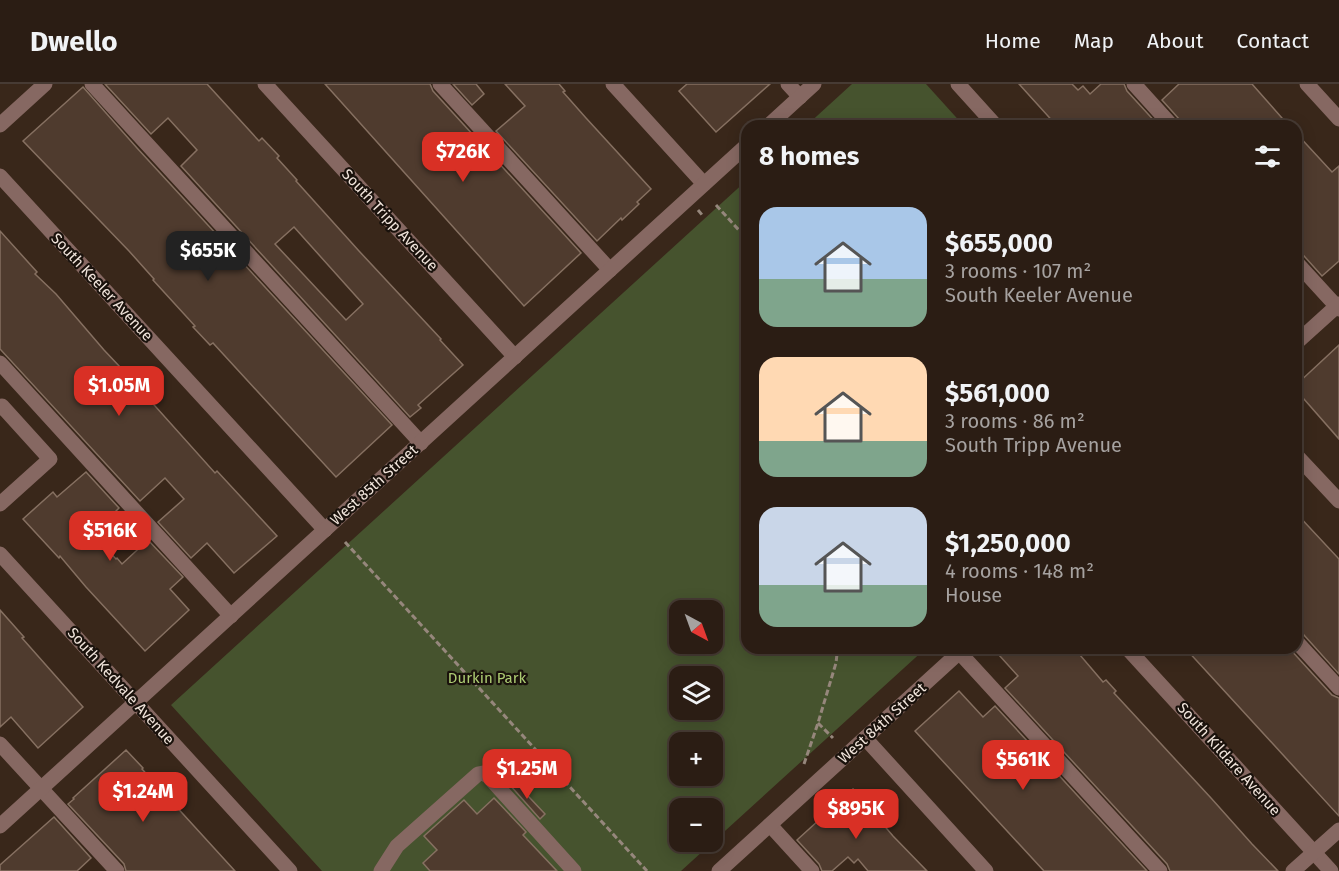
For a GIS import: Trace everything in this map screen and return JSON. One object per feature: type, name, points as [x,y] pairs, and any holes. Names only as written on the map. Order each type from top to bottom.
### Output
[{"type":"street","points":[[0,125],[45,84]]},
{"type":"street","points":[[92,84],[421,443]]},
{"type":"street","name":"South Tripp Avenue","points":[[265,84],[515,357]]},
{"type":"street","points":[[440,84],[610,270]]},
{"type":"street","points":[[613,84],[705,184]]},
{"type":"street","points":[[788,84],[800,97]]},
{"type":"street","points":[[775,120],[814,84]]},
{"type":"street","points":[[958,84],[991,120]]},
{"type":"street","points":[[1134,84],[1167,120]]},
{"type":"street","points":[[1307,84],[1339,119]]},
{"type":"street","name":"West 85th Street","points":[[0,826],[741,151]]},
{"type":"street","name":"South Keeler Avenue","points":[[0,176],[325,530]]},
{"type":"street","points":[[1302,268],[1338,306],[1302,338]]},
{"type":"street","points":[[0,363],[231,616]]},
{"type":"street","points":[[0,408],[2,406],[50,459],[0,504]]},
{"type":"street","points":[[1302,461],[1339,501]]},
{"type":"street","name":"South Kedvale Avenue","points":[[0,554],[290,871]]},
{"type":"street","points":[[1302,648],[1339,688]]},
{"type":"street","name":"West 84th Street","points":[[719,871],[958,654]]},
{"type":"street","points":[[966,654],[1160,871]]},
{"type":"street","name":"South Kildare Avenue","points":[[1132,654],[1331,871]]},
{"type":"street","points":[[865,738],[986,871]]},
{"type":"street","points":[[0,744],[117,871]]},
{"type":"street","points":[[381,871],[397,846],[478,774],[483,773],[574,871]]},
{"type":"street","points":[[770,825],[812,871]]},
{"type":"street","points":[[1293,871],[1339,830]]},
{"type":"path","points":[[716,205],[741,232]]},
{"type":"path","points":[[696,209],[704,216]]},
{"type":"path","points":[[345,542],[647,871]]},
{"type":"path","points":[[804,764],[837,654]]},
{"type":"path","points":[[818,723],[833,738]]},
{"type":"green space","points":[[852,84],[926,84],[959,120],[813,120]]},
{"type":"green space","name":"Durkin Park","points":[[741,185],[741,654],[919,654],[723,833],[723,798],[669,798],[669,852],[702,852],[681,871],[322,871],[171,705]]},
{"type":"building","points":[[105,84],[207,84],[259,141],[262,138],[279,156],[277,158],[296,181],[463,365],[418,405],[421,408],[410,417],[181,166],[197,150],[168,118],[151,134]],"holes":[[[294,227],[363,304],[346,320],[275,244]]]},
{"type":"building","points":[[325,84],[430,84],[433,91],[581,253],[524,306]]},
{"type":"building","points":[[453,84],[476,84],[484,94],[472,105]]},
{"type":"building","points":[[505,84],[559,84],[565,91],[563,92],[651,189],[637,202],[639,204],[597,241],[496,131],[525,106]]},
{"type":"building","points":[[687,84],[770,84],[716,132],[679,91]]},
{"type":"building","points":[[1019,84],[1072,84],[1078,90],[1083,86],[1090,94],[1101,84],[1124,84],[1127,91],[1154,120],[1052,120]]},
{"type":"building","points":[[1179,84],[1252,84],[1284,120],[1179,120],[1162,100]]},
{"type":"building","points":[[83,87],[392,425],[336,477],[213,343],[210,345],[193,327],[195,326],[129,251],[23,141]]},
{"type":"building","points":[[1302,140],[1332,172],[1339,166],[1339,261],[1322,276],[1302,254]]},
{"type":"building","points":[[0,231],[37,272],[35,274],[56,294],[215,473],[217,471],[277,536],[234,573],[207,543],[191,558],[158,522],[184,499],[165,478],[140,501],[0,349]]},
{"type":"building","points":[[1339,345],[1339,439],[1302,397],[1302,379]]},
{"type":"building","points":[[86,472],[119,508],[93,534],[116,559],[122,564],[148,540],[183,577],[170,589],[189,610],[145,651],[60,556],[59,558],[23,519],[53,492],[57,497]]},
{"type":"building","points":[[1302,519],[1339,559],[1339,674],[1303,634]]},
{"type":"building","points":[[0,610],[83,707],[38,748],[11,717],[0,727]]},
{"type":"building","points":[[1079,654],[1103,682],[1106,680],[1116,691],[1114,693],[1278,871],[1170,871],[1167,864],[1005,688],[1018,676],[999,655]]},
{"type":"building","points":[[1190,654],[1294,654],[1332,695],[1339,698],[1339,816]]},
{"type":"building","points":[[959,691],[983,717],[995,706],[1147,871],[1044,871],[915,731]]},
{"type":"building","points":[[126,750],[235,871],[126,871],[124,864],[68,804]]},
{"type":"building","points":[[513,780],[545,814],[540,819],[509,784]]},
{"type":"building","points":[[853,789],[927,871],[868,871],[858,859],[854,863],[848,857],[832,871],[822,871],[819,864],[797,840]]},
{"type":"building","points":[[494,798],[526,832],[523,835],[557,871],[430,871],[423,863],[437,850],[424,836],[464,800],[477,814]]},
{"type":"building","points":[[54,817],[91,858],[77,871],[0,871],[0,865]]}]
